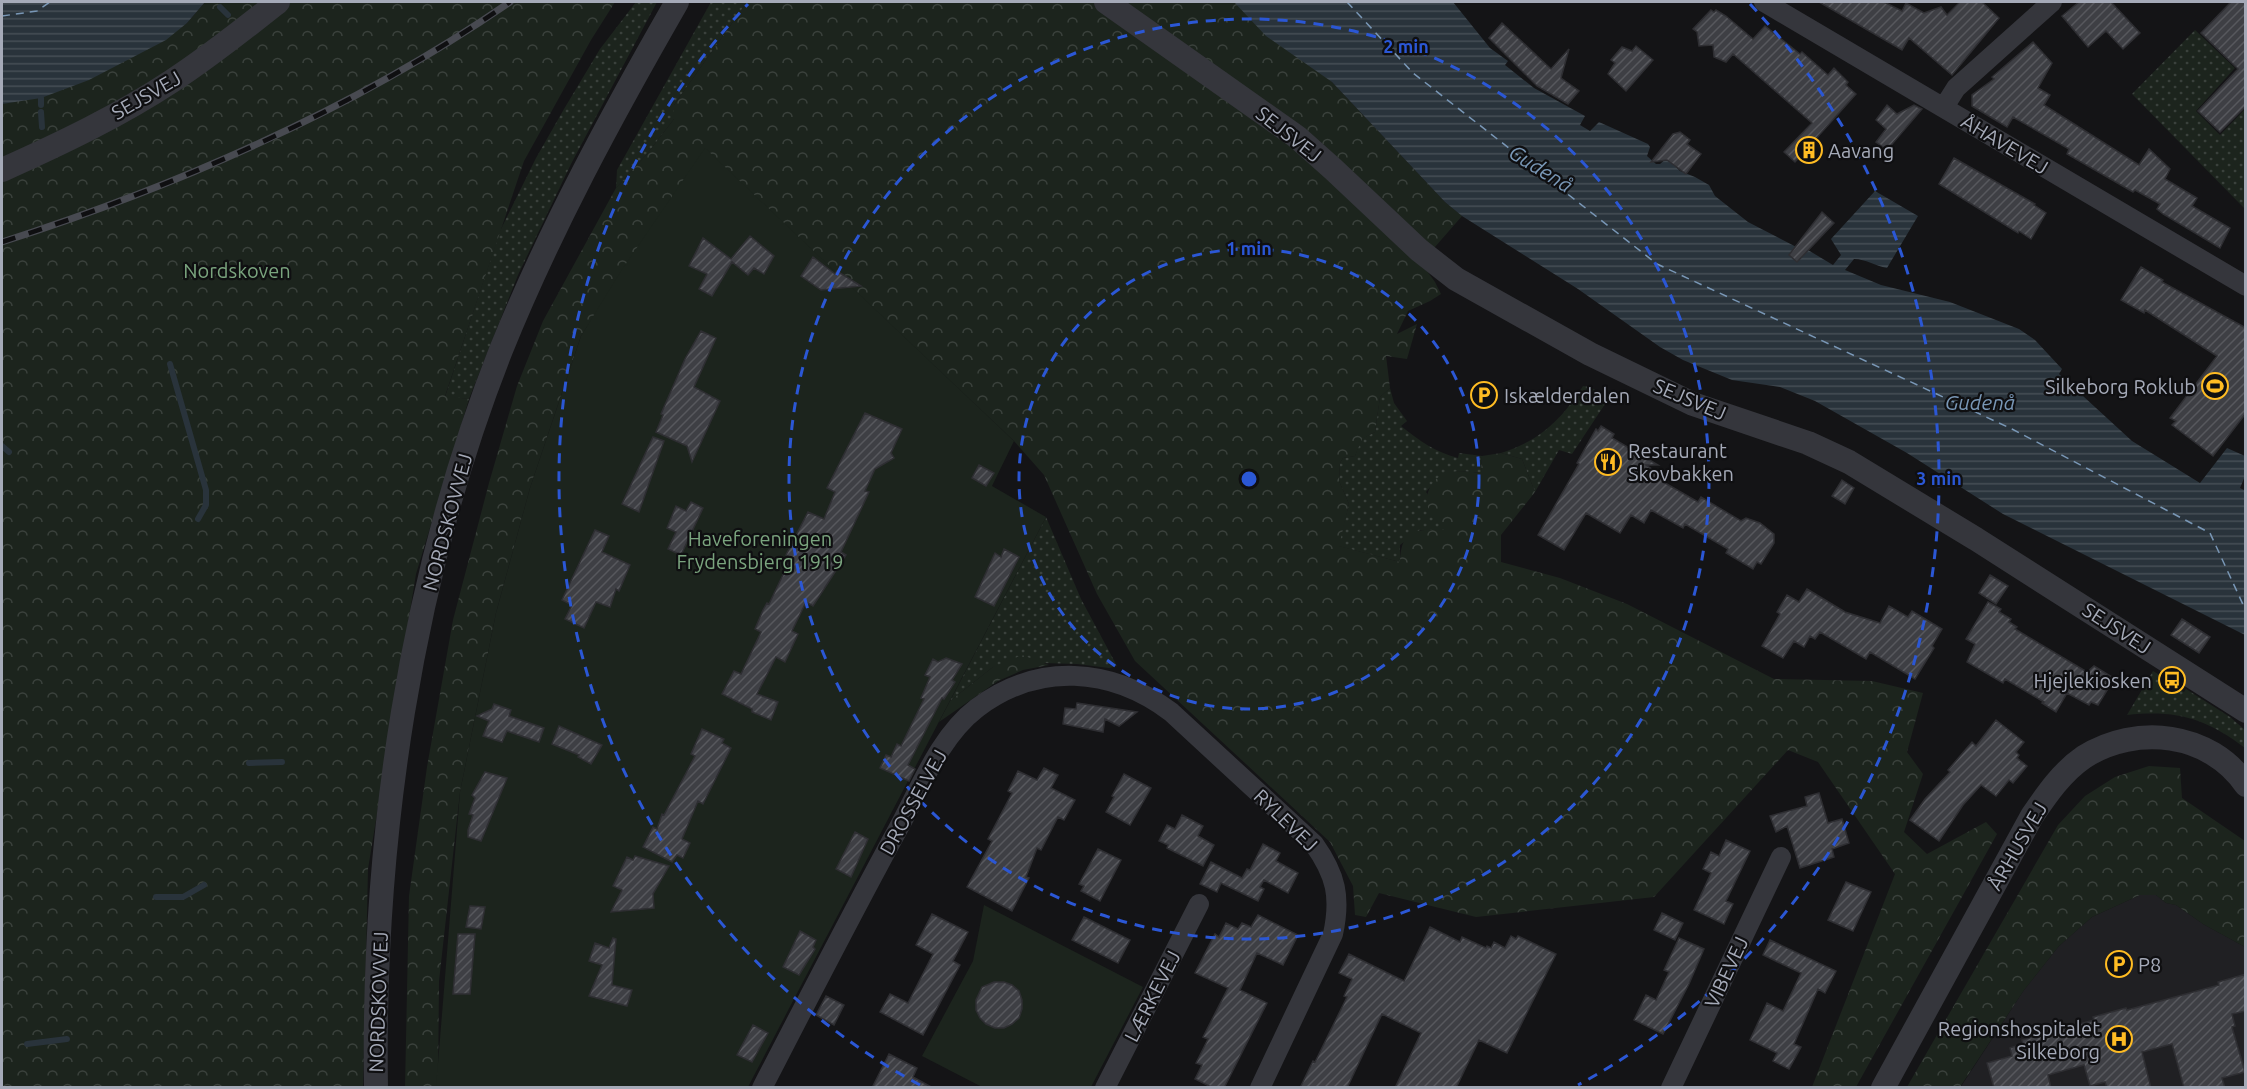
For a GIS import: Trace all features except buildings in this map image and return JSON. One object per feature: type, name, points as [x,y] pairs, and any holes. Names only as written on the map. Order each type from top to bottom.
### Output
[{"type":"street","name":"SEJSVEJ","points":[[2,170],[87,129],[172,81],[278,2]]},
{"type":"street","name":"NORDSKOVVEJ","points":[[376,1088],[376,1010],[387,828],[411,671],[464,455],[501,351],[544,250],[602,135],[677,2]]},
{"type":"street","name":"SEJSVEJ","points":[[1107,2],[1296,137],[1419,250],[1456,279],[1590,354],[1693,404],[1808,443],[1849,462],[1976,539],[2246,711]]},
{"type":"street","name":"ÅHAVEVEJ","points":[[1764,2],[2246,286]]},
{"type":"street","points":[[1944,107],[1956,88],[2052,2]]},
{"type":"street","name":"DROSSELVEJ","points":[[762,1088],[934,762],[952,733],[976,709],[1005,691],[1037,679],[1071,675],[1105,679],[1137,690],[1171,712]]},
{"type":"street","name":"RYLEVEJ","points":[[1171,712],[1314,844],[1328,863],[1332,874],[1337,910],[1333,934],[1260,1088]]},
{"type":"street","name":"ÅRHUSVEJ","points":[[1882,1088],[2028,824],[2052,788],[2072,767],[2083,758],[2109,745],[2153,737],[2183,741],[2198,746],[2211,752],[2242,776]]},
{"type":"street","name":"VIBEVEJ","points":[[1671,1088],[1781,857]]},
{"type":"street","name":"LÆRKEVEJ","points":[[1105,1088],[1199,904]]},
{"type":"shaded area","name":"Regionshospitalet Silkeborg","points":[[2140,895],[2156,895],[2166,903],[2176,905],[2203,924],[2245,947],[2245,1087],[1960,1088],[2024,990],[2059,946],[2092,917]]},
{"type":"green space","name":"Nordskoven","points":[[205,2],[615,2],[591,40],[524,161],[445,396],[469,399],[416,574],[368,869],[363,1087],[2,1088],[2,104],[187,23]]},
{"type":"green space","points":[[636,2],[657,2],[571,164],[518,275],[469,399],[445,397],[500,231],[536,158],[564,109],[600,49]]},
{"type":"green space","points":[[711,2],[747,2],[674,105],[674,119],[647,154],[616,188],[617,170]]},
{"type":"green space","points":[[747,2],[1234,2],[1332,82],[1445,202],[1462,216],[1421,263],[1441,294],[1408,311],[1397,334],[1417,324],[1407,359],[1386,356],[1390,388],[1380,397],[1375,432],[1362,439],[1355,456],[1343,458],[1340,463],[1339,481],[1349,504],[1339,546],[1400,562],[1404,541],[1409,535],[1422,530],[1452,530],[1434,516],[1428,506],[1428,491],[1434,481],[1446,473],[1456,471],[1481,473],[1482,456],[1501,453],[1522,459],[1535,492],[1501,535],[1501,562],[1560,578],[1627,604],[1774,679],[1872,681],[1923,693],[1907,752],[1923,774],[1904,832],[1927,854],[1986,822],[1997,834],[1856,1087],[1812,1087],[1895,874],[1818,762],[1788,750],[1654,897],[1476,917],[1379,893],[1366,917],[1355,915],[1353,886],[1330,842],[1135,661],[1097,594],[1044,475],[1014,441],[705,149],[581,336],[530,488],[496,613],[460,792],[439,981],[438,1087],[405,1088],[409,896],[427,767],[453,620],[517,386],[543,321],[616,188],[647,154],[674,119],[674,105]]},
{"type":"green space","points":[[2195,30],[2235,68],[2196,111],[2220,135],[2245,109],[2245,209],[2132,94]]},
{"type":"green space","name":"Haveforeningen Frydensbjerg 1919","points":[[705,148],[1014,441],[992,486],[1046,517],[748,1087],[436,1088],[460,792],[496,613],[530,488],[581,336],[621,271]]},
{"type":"green space","points":[[1583,386],[1590,387],[1609,398],[1572,454],[1559,450],[1535,492],[1522,459],[1501,453],[1528,442],[1549,427],[1567,409]]},
{"type":"green space","points":[[1390,388],[1394,403],[1407,421],[1401,426],[1435,449],[1450,456],[1458,458],[1459,453],[1482,456],[1481,473],[1450,473],[1439,479],[1426,492],[1453,530],[1420,530],[1400,545],[1400,562],[1338,546],[1349,504],[1339,481],[1340,463],[1343,458],[1355,456],[1361,439],[1375,432],[1380,397]]},
{"type":"green space","points":[[1046,517],[1081,599],[1117,666],[1109,668],[1042,663],[993,667],[950,701]]},
{"type":"green space","points":[[1022,655],[1049,665],[1023,670],[998,681],[939,722],[950,701],[993,667]]},
{"type":"green space","points":[[2153,671],[2178,686],[2177,688],[2184,692],[2186,689],[2230,717],[2245,730],[2245,748],[2217,729],[2190,718],[2161,714],[2127,715]]},
{"type":"green space","points":[[2149,766],[2180,768],[2182,798],[2245,841],[2245,947],[2203,924],[2176,905],[2166,903],[2156,895],[2140,895],[2092,917],[2059,946],[2024,990],[1960,1087],[1907,1087],[2058,825],[2085,796],[2115,777]]},
{"type":"green space","points":[[984,905],[1143,987],[1091,1087],[982,1087],[922,1056],[973,961]]},
{"type":"water","points":[[2,2],[205,2],[187,23],[166,40],[89,80],[41,98],[2,104]]},
{"type":"water","name":"Gudenå","points":[[1234,2],[1453,2],[1490,48],[1508,61],[1505,65],[1534,88],[1585,116],[1580,125],[1590,131],[1599,122],[1648,144],[1650,147],[1647,156],[1656,164],[1660,164],[1667,158],[1680,171],[1709,185],[1715,196],[1748,222],[1806,252],[1808,250],[1833,265],[1841,255],[1831,239],[1875,191],[1918,216],[1887,268],[1854,259],[1845,270],[1881,285],[1950,302],[2019,329],[2035,340],[2062,369],[2059,374],[2132,441],[2200,483],[2227,448],[2245,456],[2245,476],[2240,488],[2246,491],[2245,635],[2003,514],[1907,453],[1815,401],[1780,387],[1732,380],[1683,360],[1660,347],[1578,289],[1462,216],[1445,202],[1332,82],[1266,36]]},
{"type":"waterway","points":[[220,7],[228,15]]},
{"type":"waterway","points":[[41,98],[41,105]]},
{"type":"waterway","points":[[41,112],[42,127]]},
{"type":"waterway","points":[[170,364],[206,490],[206,505],[198,519]]},
{"type":"waterway","points":[[2,446],[9,452]]},
{"type":"waterway","points":[[249,763],[282,762]]},
{"type":"waterway","points":[[156,897],[183,897],[204,885]]},
{"type":"waterway","points":[[27,1044],[67,1039]]},
{"type":"ferry route","points":[[2,16],[37,11],[50,2]]},
{"type":"ferry route","points":[[1347,2],[1413,73],[1657,264],[2012,429],[2210,533],[2246,611]]},
{"type":"railway","points":[[2,242],[135,196],[265,141],[390,77],[451,41],[510,2]]},
{"type":"place","name":"Aavang","points":[[1809,150]]},
{"type":"place","name":"Silkeborg Roklub","points":[[2215,386]]},
{"type":"place","name":"Iskælderdalen","points":[[1484,395]]},
{"type":"place","name":"Restaurant Skovbakken","points":[[1608,462]]},
{"type":"place","name":"Hjejlekiosken","points":[[2172,680]]},
{"type":"place","name":"P8","points":[[2119,964]]},
{"type":"place","name":"Regionshospitalet Silkeborg","points":[[2119,1039]]}]
